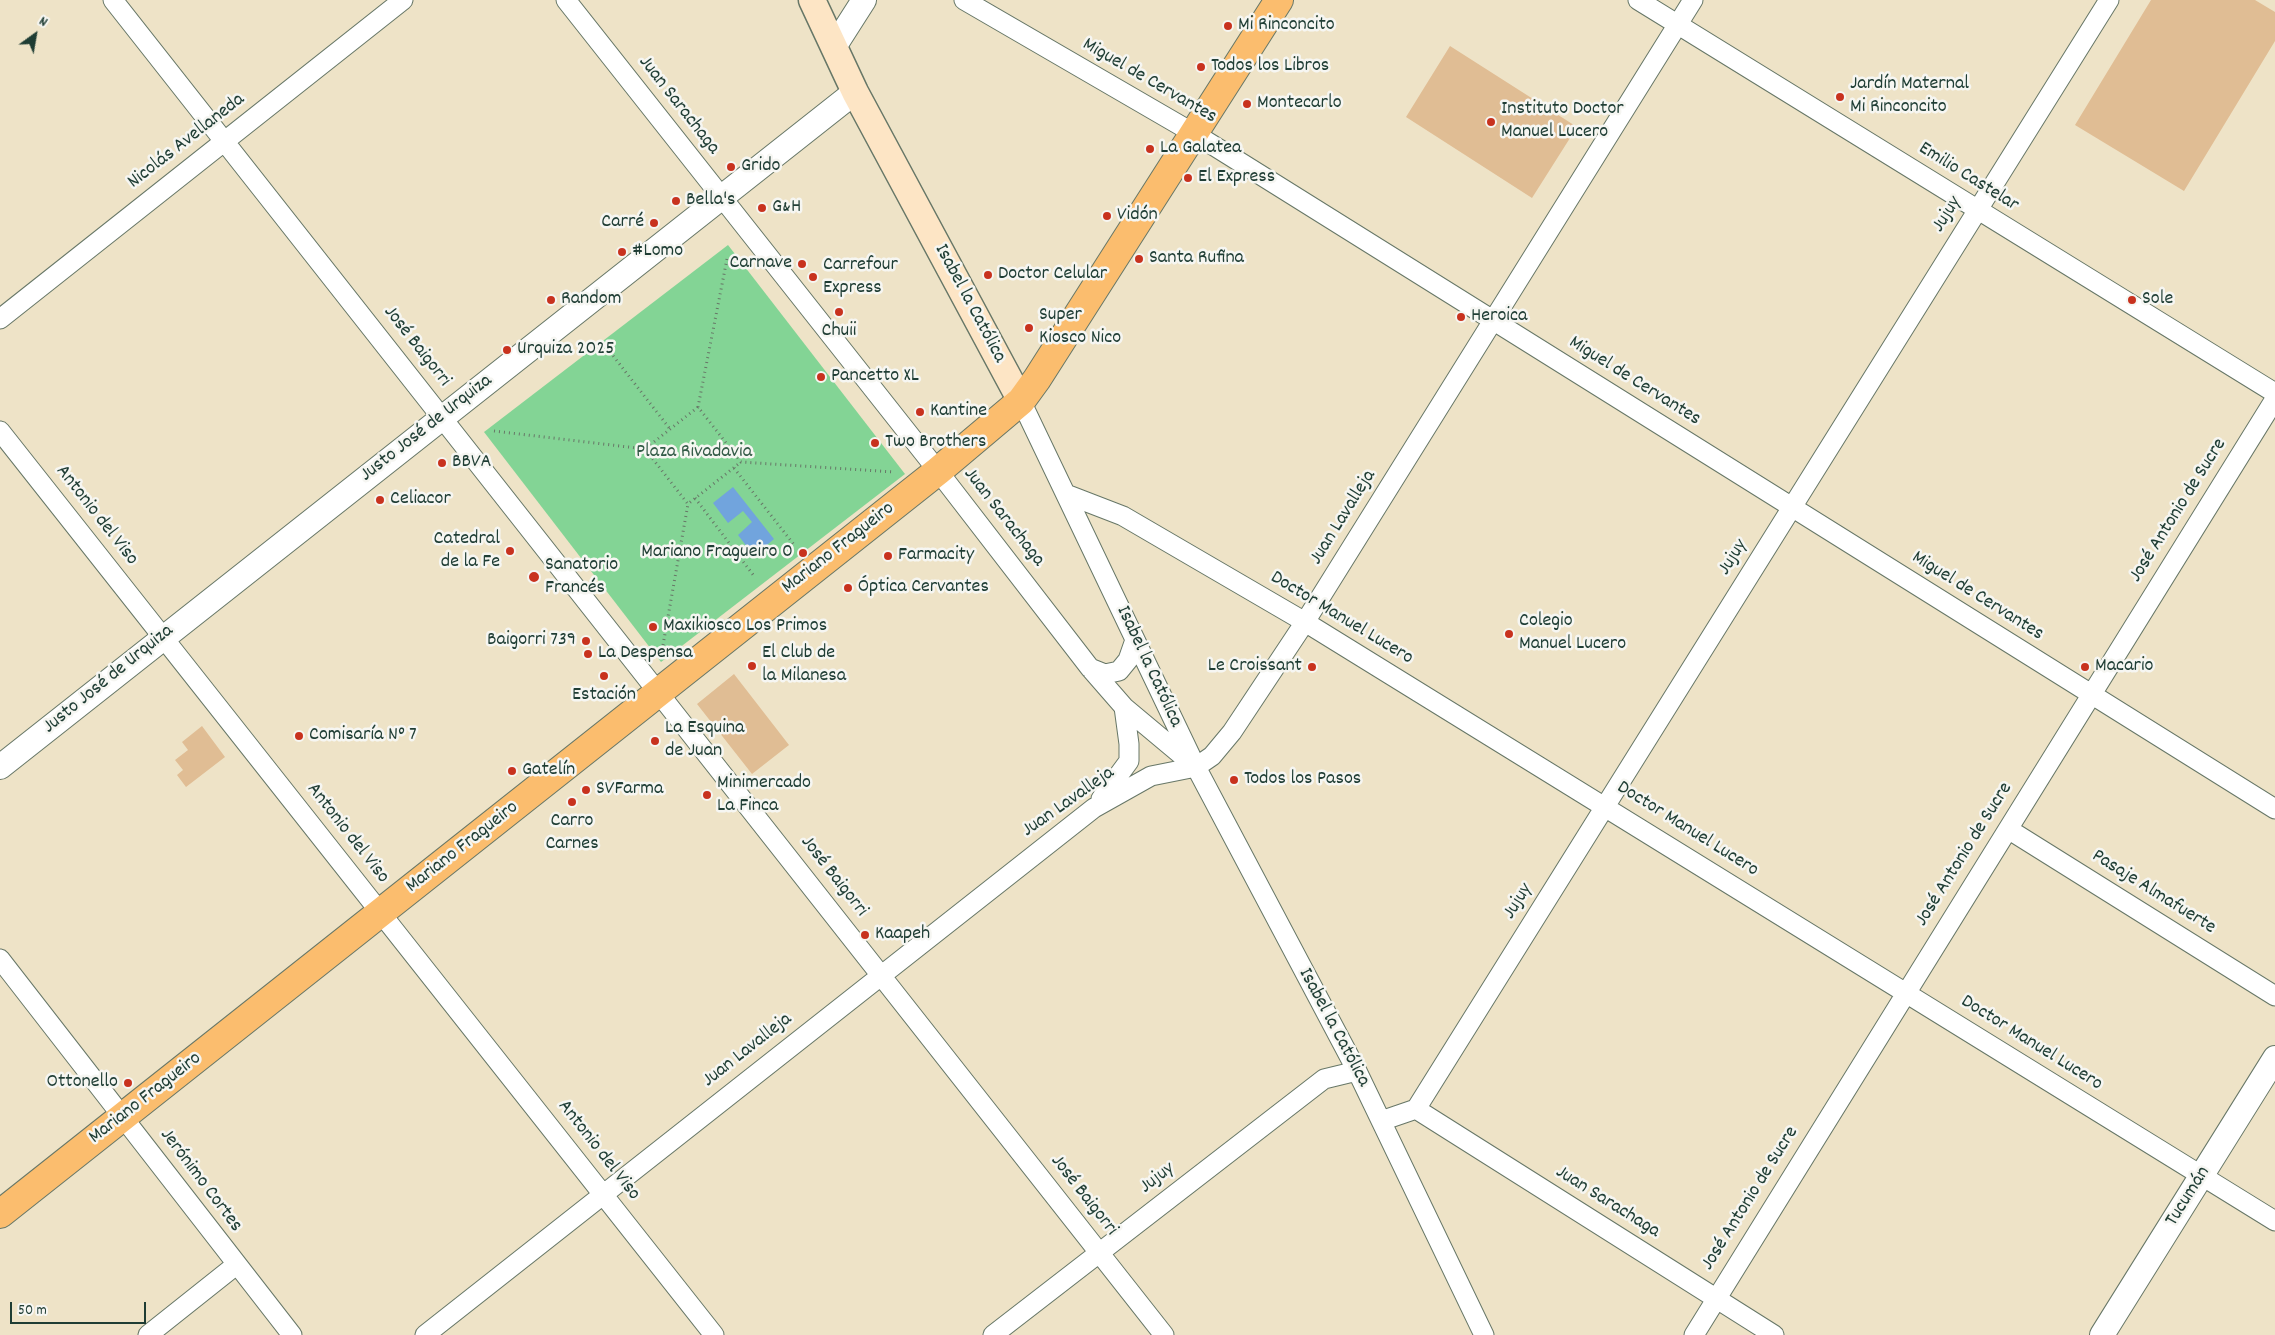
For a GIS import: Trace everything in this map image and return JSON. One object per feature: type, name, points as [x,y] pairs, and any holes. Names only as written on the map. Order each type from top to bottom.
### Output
[{"type":"main road","name":"Isabel la Católica","points":[[812,0],[855,92],[1021,401]]},
{"type":"main road","name":"Mariano Fragueiro","points":[[0,1214],[938,470],[1021,401],[1037,380],[1279,0]]},
{"type":"street","name":"José Baigorri","points":[[113,0],[1164,1335]]},
{"type":"street","name":"Nicolás Avellaneda","points":[[0,319],[403,0]]},
{"type":"street","name":"Juan Sarachaga","points":[[566,0],[938,470],[1090,668],[1124,708],[1196,768]]},
{"type":"street","points":[[834,47],[864,0]]},
{"type":"street","name":"Miguel de Cervantes","points":[[964,0],[1194,134],[2275,809]]},
{"type":"street","name":"Emilio Castelar","points":[[1638,0],[2275,392]]},
{"type":"street","name":"Juan Lavalleja","points":[[425,1335],[1094,808],[1151,776],[1196,768],[1212,756],[1232,732],[1305,622],[1693,0]]},
{"type":"street","name":"Jujuy","points":[[1416,1109],[2109,0]]},
{"type":"street","name":"Justo José de Urquiza","points":[[0,767],[855,92]]},
{"type":"street","name":"José Antonio de Sucre","points":[[1694,1335],[2275,399]]},
{"type":"street","name":"Isabel la Católica","points":[[1021,401],[1196,768],[1357,1071],[1484,1335]]},
{"type":"street","name":"Antonio del Viso","points":[[0,431],[714,1335]]},
{"type":"street","name":"Doctor Manuel Lucero","points":[[1066,494],[1123,516],[1305,622],[2275,1221]]},
{"type":"street","points":[[1090,668],[1105,674],[1119,671],[1128,660],[1135,640]]},
{"type":"street","points":[[1094,808],[1129,761],[1129,744],[1124,708]]},
{"type":"street","name":"Pasaje Almafuerte","points":[[2008,829],[2275,996]]},
{"type":"street","name":"Jerónimo Cortes","points":[[0,959],[292,1335]]},
{"type":"street","name":"Tucumán","points":[[2102,1335],[2275,1058]]},
{"type":"street","name":"Jujuy","points":[[994,1335],[1324,1079],[1357,1071]]},
{"type":"street","name":"Juan Sarachaga","points":[[1416,1109],[1774,1335]]},
{"type":"street","points":[[1381,1121],[1416,1109]]},
{"type":"street","points":[[148,1335],[236,1265]]},
{"type":"path","points":[[645,449],[698,408],[727,259]]},
{"type":"path","points":[[607,348],[670,429]]},
{"type":"path","points":[[698,408],[740,462],[894,472]]},
{"type":"path","points":[[494,431],[645,449],[688,504]]},
{"type":"path","points":[[662,645],[688,504],[740,462]]},
{"type":"path","points":[[734,468],[795,546]]},
{"type":"path","points":[[695,498],[754,576]]},
{"type":"green space","name":"Plaza Rivadavia","points":[[728,245],[905,474],[661,662],[484,432]]},
{"type":"water","points":[[733,487],[774,539],[754,556],[738,535],[752,522],[743,511],[728,523],[713,503]]},
{"type":"building","points":[[2151,0],[2255,0],[2275,12],[2275,41],[2184,191],[2075,125]]},
{"type":"building","name":"Instituto Doctor Manuel Lucero","points":[[1450,46],[1577,127],[1532,198],[1406,117]]},
{"type":"building","points":[[734,674],[789,745],[752,774],[697,704]]},
{"type":"building","points":[[202,726],[225,757],[186,787],[177,775],[183,770],[175,760],[188,750],[182,742]]},
{"type":"place","name":"Mi Rinconcito","points":[[1228,26]]},
{"type":"place","name":"Todos los Libros","points":[[1201,67]]},
{"type":"place","name":"Jardín Maternal Mi Rinconcito","points":[[1840,97]]},
{"type":"place","name":"Montecarlo","points":[[1247,104]]},
{"type":"place","name":"Instituto Doctor Manuel Lucero","points":[[1491,122]]},
{"type":"place","name":"La Galatea","points":[[1150,149]]},
{"type":"place","name":"Grido","points":[[731,167]]},
{"type":"place","name":"El Express","points":[[1188,178]]},
{"type":"place","name":"Bella's","points":[[676,201]]},
{"type":"place","name":"G&H","points":[[762,208]]},
{"type":"place","name":"Vidón","points":[[1107,216]]},
{"type":"place","name":"Carré","points":[[654,223]]},
{"type":"place","name":"#Lomo","points":[[622,252]]},
{"type":"place","name":"Santa Rufina","points":[[1139,259]]},
{"type":"place","name":"Carnave","points":[[802,264]]},
{"type":"place","name":"Doctor Celular","points":[[988,275]]},
{"type":"place","name":"Carrefour Express","points":[[813,277]]},
{"type":"place","name":"Random","points":[[551,300]]},
{"type":"place","name":"Sole","points":[[2132,300]]},
{"type":"place","name":"Chuii","points":[[839,312]]},
{"type":"place","name":"Heroica","points":[[1461,317]]},
{"type":"place","name":"Super Kiosco Nico","points":[[1029,328]]},
{"type":"place","name":"Urquiza 2025","points":[[507,350]]},
{"type":"place","name":"Pancetto XL","points":[[821,377]]},
{"type":"place","name":"Kantine","points":[[920,412]]},
{"type":"place","name":"Two Brothers","points":[[875,443]]},
{"type":"place","name":"BBVA","points":[[442,463]]},
{"type":"place","name":"Celiacor","points":[[380,500]]},
{"type":"place","name":"Catedral de la Fe","points":[[510,551]]},
{"type":"place","name":"Mariano Fragueiro 0","points":[[803,553]]},
{"type":"place","name":"Farmacity","points":[[888,556]]},
{"type":"place","name":"Sanatorio Francés","points":[[534,577]]},
{"type":"place","name":"Óptica Cervantes","points":[[848,588]]},
{"type":"place","name":"Maxikiosco Los Primos","points":[[653,627]]},
{"type":"place","name":"Colegio Manuel Lucero","points":[[1509,634]]},
{"type":"place","name":"Baigorri 739","points":[[586,641]]},
{"type":"place","name":"La Despensa","points":[[588,654]]},
{"type":"place","name":"El Club de la Milanesa","points":[[752,666]]},
{"type":"place","name":"Le Croissant","points":[[1312,667]]},
{"type":"place","name":"Macario","points":[[2085,667]]},
{"type":"place","name":"Estación","points":[[604,676]]},
{"type":"place","name":"Comisaría N° 7","points":[[299,736]]},
{"type":"place","name":"La Esquina de Juan","points":[[655,741]]},
{"type":"place","name":"Gatelín","points":[[512,771]]},
{"type":"place","name":"Todos los Pasos","points":[[1234,780]]},
{"type":"place","name":"SVFarma","points":[[586,790]]},
{"type":"place","name":"Minimercado La Finca","points":[[707,795]]},
{"type":"place","name":"Carro Carnes","points":[[572,802]]},
{"type":"place","name":"Kaapeh","points":[[865,935]]},
{"type":"place","name":"Ottonello","points":[[128,1083]]}]
